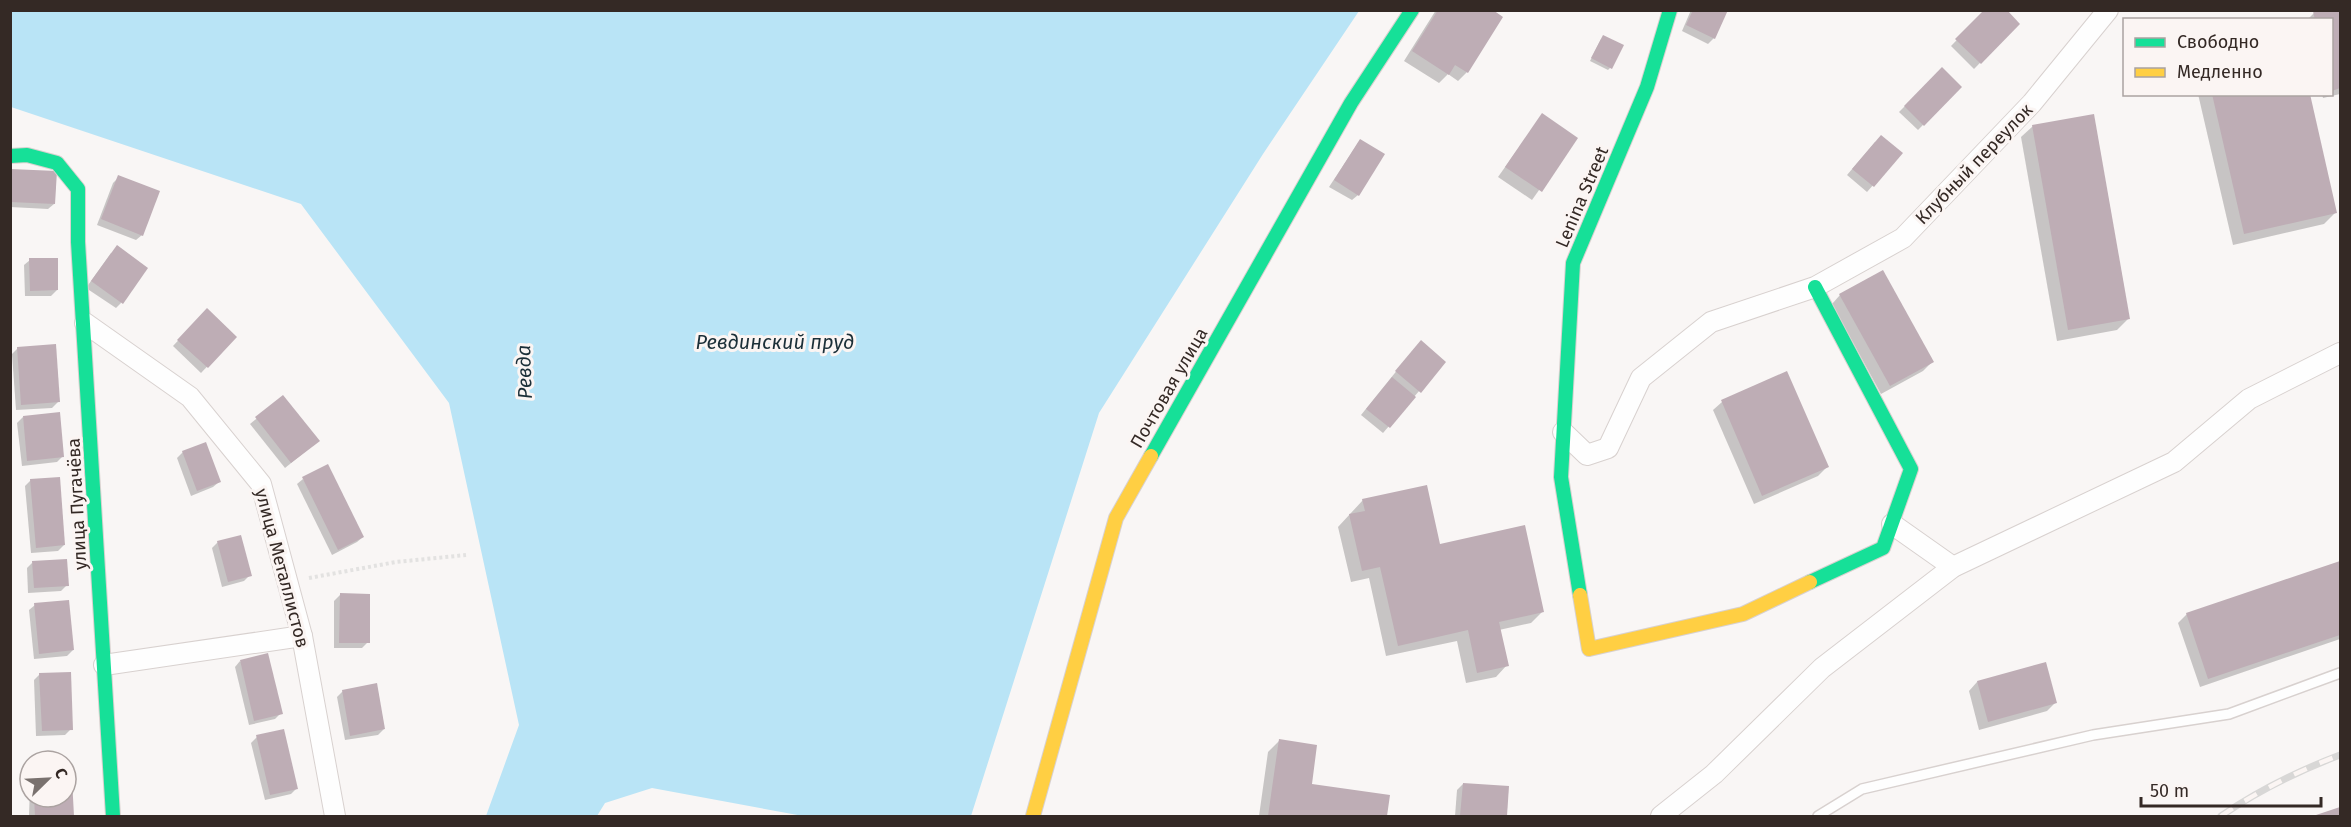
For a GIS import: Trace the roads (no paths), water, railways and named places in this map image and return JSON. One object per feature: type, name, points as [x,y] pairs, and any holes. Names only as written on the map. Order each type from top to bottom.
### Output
[{"type":"street","name":"Почтовая улица","points":[[1033,816],[1116,518],[1351,103],[1412,10]]},
{"type":"street","name":"Lenina Street","points":[[1670,10],[1647,87],[1573,263],[1561,477],[1589,650],[1743,614],[1883,548],[1892,524]]},
{"type":"street","name":"Клубный переулок","points":[[1563,432],[1587,455],[1608,448],[1641,378],[1712,322],[1815,287],[1904,238],[2032,103],[2108,10]]},
{"type":"street","name":"улица Пугачёва","points":[[10,156],[27,155],[57,163],[78,189],[113,816]]},
{"type":"street","points":[[1815,287],[1911,468],[1892,524],[1953,567]]},
{"type":"street","name":"улица Металлистов","points":[[85,323],[190,397],[261,484],[302,636],[335,816]]},
{"type":"street","points":[[1661,816],[1714,774],[1822,668],[1953,567],[2174,462],[2248,399],[2340,353]]},
{"type":"street","points":[[104,665],[302,636]]},
{"type":"lane","points":[[1818,816],[1862,789],[2093,735],[2229,714],[2340,673]]},
{"type":"water","name":"Ревдинский пруд","points":[[11,10],[1359,11],[1263,154],[1099,413],[971,816],[803,816],[652,788],[605,803],[597,816],[486,816],[519,725],[449,403],[301,204],[11,107]]},
{"type":"railway","points":[[2221,816],[2279,782],[2340,755]]},
{"type":"water label","name":"Ревда","points":[[524,372]]}]
